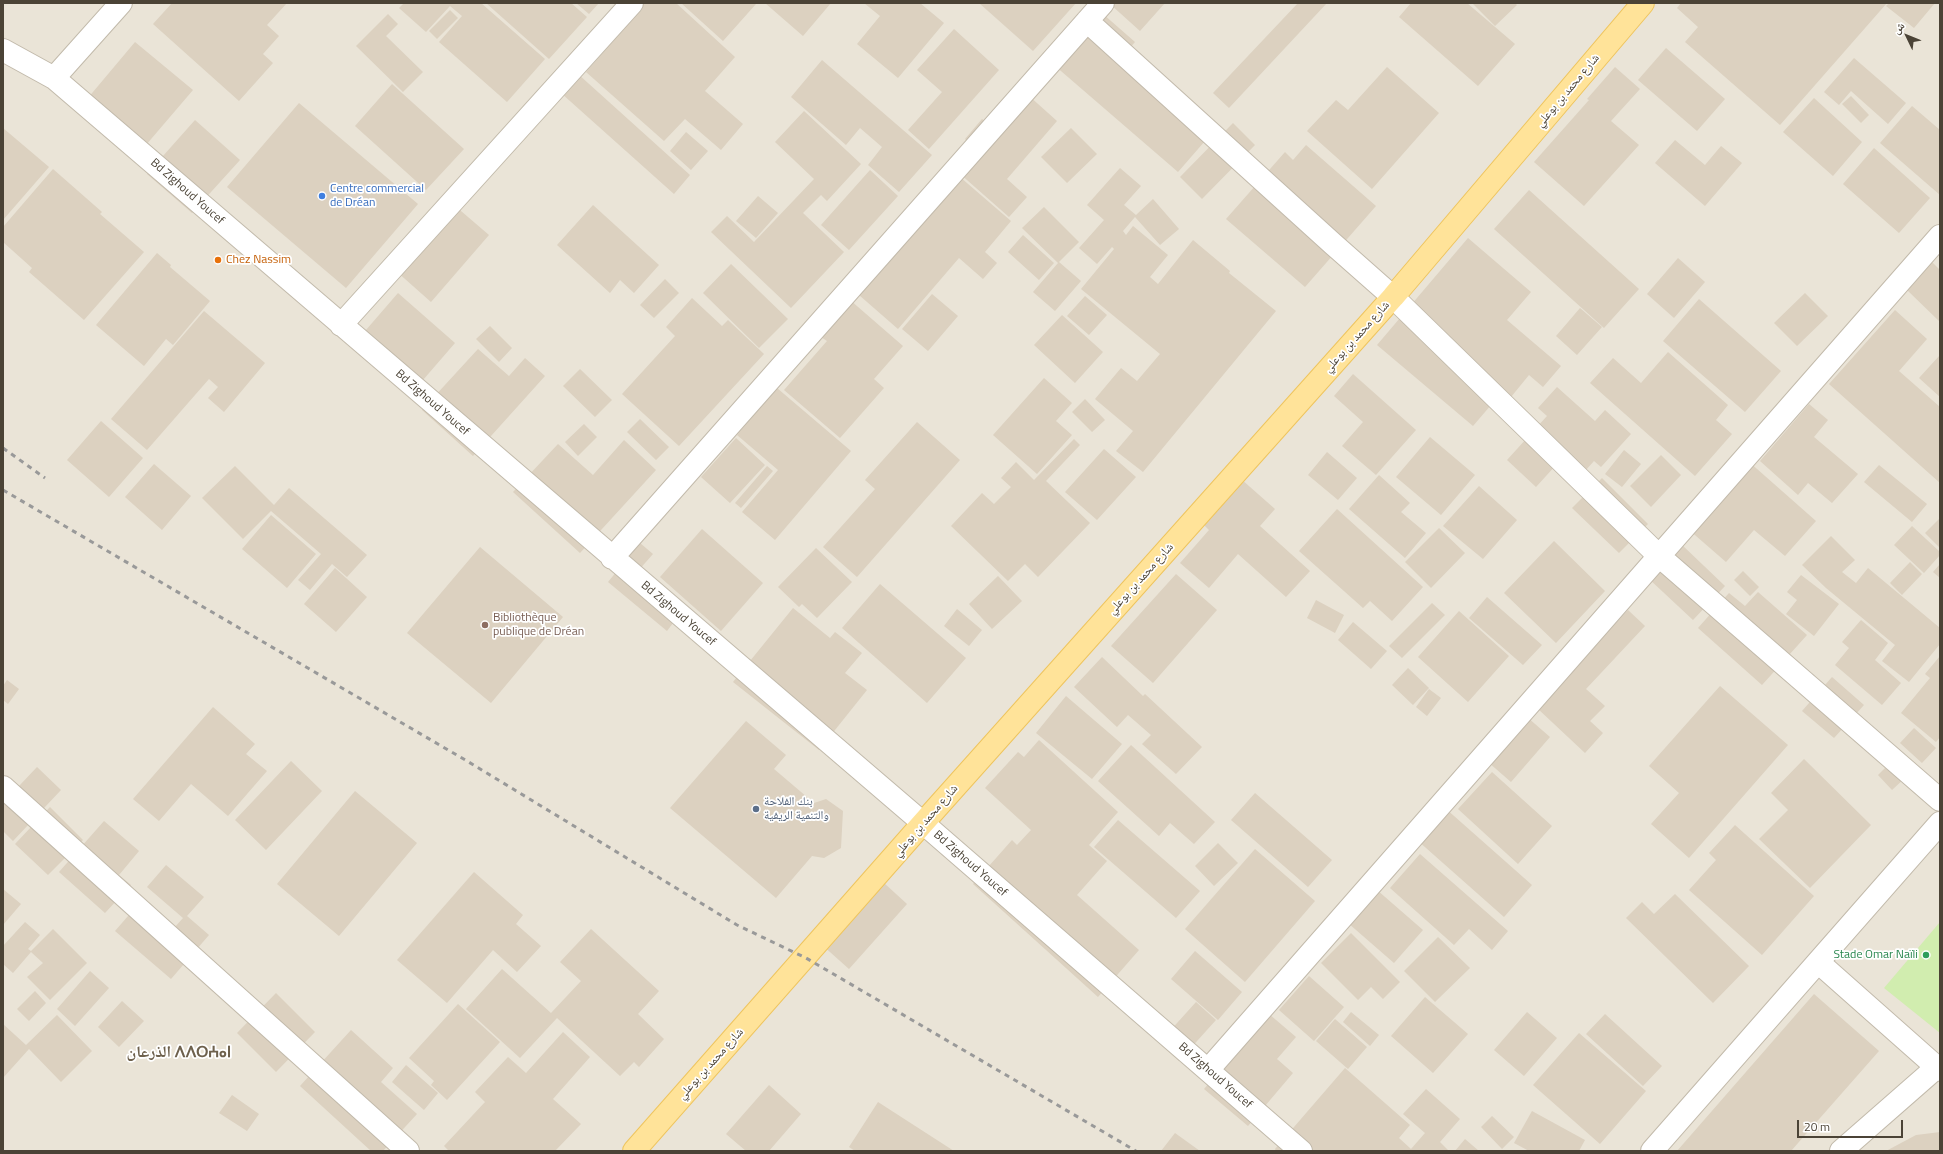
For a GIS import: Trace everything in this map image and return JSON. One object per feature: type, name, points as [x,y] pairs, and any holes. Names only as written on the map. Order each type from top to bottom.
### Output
[{"type":"main road","name":"شارع محمد بن بوعلي","points":[[634,1151],[923,823],[1393,297],[1643,3]]},
{"type":"street","points":[[54,78],[121,3]]},
{"type":"street","points":[[341,325],[632,3]]},
{"type":"street","points":[[612,558],[1103,3]]},
{"type":"street","points":[[1087,21],[1321,234],[1393,297],[1659,556],[1940,800]]},
{"type":"street","name":"Bd Zighoud Youcef","points":[[3,50],[54,78],[612,558],[923,823],[1301,1151]]},
{"type":"street","points":[[1208,1070],[1940,236]]},
{"type":"street","points":[[3,787],[408,1151]]},
{"type":"street","points":[[1652,1151],[1940,823]]},
{"type":"street","points":[[1818,962],[1938,1068],[1841,1151]]},
{"type":"shaded area","points":[[3,3],[1940,3],[1940,1151],[3,1151]]},
{"type":"green space","name":"Stade Omar Naïli","points":[[1940,922],[1940,1033],[1884,988]]},
{"type":"building","points":[[172,3],[287,3],[267,25],[279,36],[263,54],[273,63],[239,101],[153,24]]},
{"type":"building","points":[[404,3],[481,3],[545,59],[507,102],[439,42],[462,16],[450,6],[426,32],[399,8]]},
{"type":"building","points":[[486,3],[571,3],[587,17],[549,59]]},
{"type":"building","points":[[576,3],[599,3],[589,14]]},
{"type":"building","points":[[633,3],[676,3],[735,57],[705,91],[743,124],[721,150],[685,119],[664,141],[586,72],[627,25]]},
{"type":"building","points":[[681,3],[755,3],[756,4],[723,41]]},
{"type":"building","points":[[765,3],[831,3],[803,36]]},
{"type":"building","points":[[864,3],[920,3],[944,23],[898,78],[857,44],[880,16]]},
{"type":"building","points":[[979,3],[1076,3],[1033,51]]},
{"type":"building","points":[[1165,3],[1140,31],[1110,4]]},
{"type":"building","points":[[1298,3],[1327,3],[1229,108],[1213,93]]},
{"type":"building","points":[[1411,3],[1467,3],[1515,44],[1478,86],[1399,17]]},
{"type":"building","points":[[1472,3],[1515,3],[1517,5],[1495,26]]},
{"type":"building","points":[[1681,3],[1887,3],[1780,125],[1685,42],[1698,27],[1677,8]]},
{"type":"building","points":[[1889,3],[1935,3],[1914,28],[1886,6]]},
{"type":"building","points":[[450,10],[458,18],[437,39],[429,31]]},
{"type":"building","points":[[388,14],[398,24],[386,36],[423,72],[403,92],[356,46]]},
{"type":"building","points":[[1103,14],[1135,42],[1119,60],[1218,126],[1178,172],[1054,65]]},
{"type":"building","points":[[954,29],[999,70],[929,149],[908,130],[942,92],[917,70]]},
{"type":"building","points":[[135,42],[193,90],[134,159],[77,111]]},
{"type":"building","points":[[1666,48],[1725,99],[1697,131],[1638,80]]},
{"type":"building","points":[[1854,58],[1906,103],[1888,124],[1851,91],[1839,105],[1824,92]]},
{"type":"building","points":[[822,60],[932,155],[899,192],[868,165],[882,147],[860,128],[846,145],[791,97]]},
{"type":"building","points":[[1387,67],[1439,113],[1372,189],[1307,131],[1336,100],[1348,110]]},
{"type":"building","points":[[1615,67],[1640,89],[1611,121],[1639,145],[1584,206],[1534,162],[1589,100],[1587,99]]},
{"type":"building","points":[[578,74],[690,175],[674,194],[561,93]]},
{"type":"building","points":[[392,84],[464,149],[426,190],[355,126]]},
{"type":"building","points":[[1028,95],[1057,121],[1007,179],[1027,197],[1009,217],[959,173]]},
{"type":"building","points":[[1851,96],[1869,115],[1861,123],[1842,104]]},
{"type":"building","points":[[1814,98],[1862,142],[1833,176],[1783,132]]},
{"type":"building","name":"Centre commercial de Dréan","points":[[299,103],[418,204],[346,288],[227,187]]},
{"type":"building","points":[[1912,106],[1940,130],[1940,195],[1880,143]]},
{"type":"building","points":[[804,111],[861,164],[827,201],[821,195],[803,213],[844,252],[791,308],[711,232],[727,216],[754,242],[814,179],[775,142]]},
{"type":"building","points":[[982,119],[990,125],[973,146],[965,139]]},
{"type":"building","points":[[195,120],[240,160],[192,213],[147,174]]},
{"type":"building","points":[[1233,123],[1255,145],[1202,199],[1180,177]]},
{"type":"building","points":[[3,128],[49,167],[3,220]]},
{"type":"building","points":[[1071,128],[1097,154],[1067,183],[1041,157]]},
{"type":"building","points":[[686,132],[708,151],[691,170],[670,151]]},
{"type":"building","points":[[1675,140],[1705,165],[1721,146],[1742,163],[1705,206],[1655,163]]},
{"type":"building","points":[[1306,145],[1376,206],[1305,287],[1226,219],[1285,152],[1293,160]]},
{"type":"building","points":[[1874,148],[1930,198],[1899,233],[1843,184]]},
{"type":"building","points":[[1120,168],[1141,186],[1124,205],[1136,215],[1153,199],[1179,229],[1160,245],[1135,217],[1123,231],[1126,235],[1133,226],[1168,255],[1150,277],[1158,284],[1193,240],[1230,271],[1229,273],[1276,311],[1143,472],[1116,451],[1133,431],[1095,399],[1121,368],[1137,381],[1160,354],[1081,289],[1114,249],[1112,247],[1097,264],[1079,248],[1104,220],[1087,205]]},
{"type":"building","points":[[53,169],[102,212],[100,214],[144,252],[84,320],[29,272],[32,268],[3,242],[3,227]]},
{"type":"building","points":[[870,170],[898,196],[849,250],[821,225]]},
{"type":"building","points":[[960,177],[1011,221],[985,252],[997,263],[983,279],[959,258],[898,329],[859,295]]},
{"type":"building","points":[[1529,190],[1639,289],[1604,328],[1494,229]]},
{"type":"building","points":[[758,196],[778,213],[756,238],[736,221]]},
{"type":"building","points":[[454,205],[489,235],[431,302],[396,271]]},
{"type":"building","points":[[593,205],[659,265],[634,293],[620,280],[610,293],[557,245]]},
{"type":"building","points":[[1044,207],[1079,242],[1059,262],[1081,281],[1055,311],[1033,292],[1058,263],[1022,228]]},
{"type":"building","points":[[1023,235],[1054,263],[1039,280],[1008,252]]},
{"type":"building","points":[[1468,238],[1531,292],[1507,320],[1561,366],[1543,387],[1529,375],[1511,397],[1503,391],[1473,426],[1377,345]]},
{"type":"building","points":[[157,253],[171,265],[170,267],[210,301],[173,345],[166,339],[144,366],[96,325]]},
{"type":"building","points":[[1678,258],[1705,282],[1674,318],[1647,294]]},
{"type":"building","points":[[1932,262],[1940,270],[1940,322],[1906,289]]},
{"type":"building","points":[[731,264],[788,319],[759,348],[703,293]]},
{"type":"building","points":[[665,279],[679,293],[654,318],[640,305]]},
{"type":"building","points":[[398,293],[455,343],[410,395],[353,345]]},
{"type":"building","points":[[1805,293],[1828,316],[1797,346],[1774,323]]},
{"type":"building","points":[[932,294],[958,316],[928,351],[902,329]]},
{"type":"building","points":[[1085,296],[1107,315],[1089,335],[1067,316]]},
{"type":"building","points":[[692,298],[722,326],[728,320],[764,354],[679,446],[622,394],[675,336],[666,327]]},
{"type":"building","points":[[1699,299],[1781,371],[1745,412],[1663,341]]},
{"type":"building","points":[[850,300],[903,346],[874,379],[884,388],[840,438],[784,390],[827,341],[818,335]]},
{"type":"building","points":[[1580,308],[1602,327],[1577,355],[1556,336]]},
{"type":"building","points":[[1895,310],[1927,339],[1899,371],[1940,407],[1940,483],[1829,384]]},
{"type":"building","points":[[204,311],[265,363],[224,412],[208,398],[218,387],[209,379],[147,450],[111,419]]},
{"type":"building","points":[[1062,315],[1103,352],[1075,383],[1034,345]]},
{"type":"building","points":[[490,326],[512,348],[499,362],[476,339]]},
{"type":"building","points":[[478,349],[509,376],[525,358],[545,376],[473,456],[422,410]]},
{"type":"building","points":[[1668,352],[1728,405],[1716,420],[1732,434],[1695,476],[1590,383],[1613,358],[1641,383]]},
{"type":"building","points":[[1940,355],[1940,397],[1919,378]]},
{"type":"building","points":[[580,369],[612,400],[595,417],[563,386]]},
{"type":"building","points":[[1353,374],[1416,430],[1376,475],[1342,446],[1363,422],[1334,396]]},
{"type":"building","points":[[1044,378],[1072,403],[1056,421],[1072,435],[1037,474],[993,435]]},
{"type":"building","points":[[1557,387],[1595,421],[1605,410],[1631,434],[1601,467],[1594,461],[1575,482],[1556,465],[1536,487],[1507,460],[1547,416],[1538,408]]},
{"type":"building","points":[[777,388],[851,451],[775,540],[742,512],[778,470],[737,435]]},
{"type":"building","points":[[1085,399],[1105,420],[1092,432],[1072,412]]},
{"type":"building","points":[[1809,404],[1828,420],[1814,437],[1858,474],[1832,503],[1808,483],[1798,495],[1760,461]]},
{"type":"building","points":[[640,419],[669,447],[656,460],[627,432]]},
{"type":"building","points":[[101,421],[143,458],[109,497],[67,460]]},
{"type":"building","points":[[917,422],[960,460],[857,577],[823,547],[875,489],[865,480]]},
{"type":"building","points":[[584,424],[597,437],[578,456],[565,442]]},
{"type":"building","points":[[1430,437],[1475,475],[1441,515],[1396,477]]},
{"type":"building","points":[[736,438],[765,465],[730,503],[701,477]]},
{"type":"building","points":[[1074,439],[1080,445],[1046,481],[1090,523],[1038,577],[1025,564],[1008,581],[951,526],[982,493],[994,504],[1011,487],[1001,478],[1016,462],[1034,480]]},
{"type":"building","points":[[624,440],[656,470],[580,553],[513,492],[558,444],[593,475]]},
{"type":"building","points":[[1104,449],[1136,477],[1097,520],[1065,492]]},
{"type":"building","points":[[1624,450],[1641,464],[1622,487],[1605,474]]},
{"type":"building","points":[[1327,452],[1357,478],[1338,500],[1308,475]]},
{"type":"building","points":[[1661,455],[1681,475],[1651,507],[1630,486]]},
{"type":"building","points":[[1748,461],[1816,521],[1785,556],[1754,530],[1726,562],[1688,529]]},
{"type":"building","points":[[154,464],[191,496],[162,530],[125,497]]},
{"type":"building","points":[[1879,465],[1927,504],[1912,522],[1864,482]]},
{"type":"building","points":[[235,466],[274,505],[289,488],[367,555],[347,577],[332,564],[310,590],[298,580],[321,554],[271,511],[243,539],[202,498]]},
{"type":"building","points":[[767,466],[773,471],[741,508],[735,503]]},
{"type":"building","points":[[1379,475],[1410,503],[1401,512],[1426,533],[1405,558],[1349,509]]},
{"type":"building","points":[[1602,478],[1648,524],[1619,553],[1572,508]]},
{"type":"building","points":[[1241,479],[1275,509],[1260,526],[1310,571],[1286,597],[1238,554],[1209,588],[1180,563],[1209,530],[1202,523]]},
{"type":"building","points":[[1479,486],[1517,520],[1483,559],[1443,526]]},
{"type":"building","points":[[1337,509],[1423,587],[1392,621],[1370,601],[1363,608],[1299,551]]},
{"type":"building","points":[[271,515],[316,554],[287,588],[242,549]]},
{"type":"building","points":[[1940,518],[1940,548],[1925,533]]},
{"type":"building","points":[[1912,526],[1940,552],[1940,555],[1924,573],[1894,545]]},
{"type":"building","points":[[1439,528],[1465,553],[1431,588],[1405,562]]},
{"type":"building","points":[[702,529],[763,583],[721,631],[660,577]]},
{"type":"building","points":[[1831,536],[1855,560],[1842,572],[1856,583],[1868,568],[1940,628],[1940,644],[1909,682],[1882,661],[1895,645],[1826,588],[1802,565]]},
{"type":"building","points":[[1554,541],[1605,591],[1556,643],[1504,593]]},
{"type":"building","points":[[640,543],[653,554],[638,571],[676,619],[667,631],[608,582]]},
{"type":"building","points":[[1681,544],[1725,586],[1693,620],[1648,578]]},
{"type":"building","name":"Bibliothèque publique de Dréan","points":[[480,547],[563,617],[491,703],[407,633]]},
{"type":"building","points":[[816,548],[852,582],[817,618],[802,604],[799,607],[778,587]]},
{"type":"building","points":[[1910,562],[1922,574],[1902,595],[1890,583]]},
{"type":"building","points":[[1940,564],[1940,578],[1933,572]]},
{"type":"building","points":[[335,568],[367,597],[336,632],[304,604]]},
{"type":"building","points":[[1743,571],[1759,587],[1750,596],[1734,580]]},
{"type":"building","points":[[1176,574],[1217,610],[1153,683],[1111,646]]},
{"type":"building","points":[[1801,575],[1839,604],[1814,636],[1786,614],[1797,600],[1787,592]]},
{"type":"building","points":[[998,576],[1022,601],[992,629],[969,604]]},
{"type":"building","points":[[880,584],[966,658],[927,703],[842,628]]},
{"type":"building","points":[[1758,592],[1807,635],[1762,685],[1698,628],[1729,593],[1745,606]]},
{"type":"building","points":[[1487,597],[1542,645],[1523,665],[1469,618]]},
{"type":"building","points":[[1316,600],[1344,615],[1335,633],[1307,618]]},
{"type":"building","points":[[1432,603],[1445,615],[1402,658],[1389,646]]},
{"type":"building","points":[[793,608],[830,638],[835,632],[862,653],[845,673],[867,690],[819,750],[733,682]]},
{"type":"building","points":[[957,609],[982,630],[969,646],[944,626]]},
{"type":"building","points":[[1628,610],[1645,626],[1586,689],[1605,706],[1590,721],[1603,733],[1585,753],[1537,708]]},
{"type":"building","points":[[1459,611],[1509,656],[1468,702],[1418,657]]},
{"type":"building","points":[[1861,620],[1888,643],[1875,660],[1901,683],[1882,705],[1835,665],[1849,648],[1842,642]]},
{"type":"building","points":[[1353,622],[1387,651],[1371,669],[1338,640]]},
{"type":"building","points":[[1940,656],[1940,737],[1936,742],[1901,713],[1930,678],[1925,674]]},
{"type":"building","points":[[1102,657],[1143,696],[1145,694],[1202,747],[1176,774],[1142,744],[1151,735],[1128,715],[1117,727],[1074,687]]},
{"type":"building","points":[[1408,668],[1429,688],[1413,705],[1392,685]]},
{"type":"building","points":[[1832,677],[1864,705],[1834,738],[1802,711]]},
{"type":"building","points":[[7,680],[19,689],[8,704],[3,700],[3,686]]},
{"type":"building","points":[[1720,686],[1788,745],[1689,858],[1651,824],[1679,793],[1649,766]]},
{"type":"building","points":[[1429,689],[1441,698],[1427,716],[1416,707]]},
{"type":"building","points":[[1066,696],[1122,744],[1092,779],[1036,733]]},
{"type":"building","points":[[213,707],[255,744],[246,754],[267,771],[228,816],[191,784],[159,821],[133,799]]},
{"type":"building","points":[[1527,717],[1550,737],[1511,782],[1488,762]]},
{"type":"building","name":"بنك الفلاحة والتنمية الريفية","points":[[746,721],[786,755],[774,769],[814,803],[826,799],[843,811],[841,848],[824,858],[812,856],[776,898],[670,808]]},
{"type":"building","points":[[1914,728],[1936,748],[1922,763],[1900,743]]},
{"type":"building","points":[[1039,740],[1118,812],[1089,845],[1107,861],[1077,895],[1139,950],[1098,997],[973,884],[1012,840],[1017,845],[1031,830],[985,788],[1018,752],[1024,757]]},
{"type":"building","points":[[1131,745],[1215,822],[1194,844],[1170,823],[1159,836],[1098,781]]},
{"type":"building","points":[[1804,759],[1871,825],[1810,888],[1759,839],[1788,810],[1771,793]]},
{"type":"building","points":[[291,761],[322,791],[266,850],[235,820]]},
{"type":"building","points":[[1891,762],[1906,777],[1892,790],[1878,775]]},
{"type":"building","points":[[37,767],[61,790],[13,841],[3,831],[3,803]]},
{"type":"building","points":[[1492,772],[1552,826],[1518,864],[1458,809]]},
{"type":"building","points":[[355,791],[417,843],[339,936],[277,884]]},
{"type":"building","points":[[1255,793],[1332,860],[1308,887],[1231,820]]},
{"type":"building","points":[[50,807],[83,840],[48,875],[15,844]]},
{"type":"building","points":[[1445,808],[1532,885],[1504,917],[1417,840]]},
{"type":"building","points":[[1118,820],[1200,891],[1176,918],[1094,847]]},
{"type":"building","points":[[104,821],[139,851],[119,875],[131,885],[105,913],[59,872]]},
{"type":"building","points":[[1735,825],[1814,896],[1762,955],[1689,890],[1716,860],[1709,853]]},
{"type":"building","points":[[1218,843],[1238,863],[1214,886],[1195,866]]},
{"type":"building","points":[[1255,849],[1315,901],[1245,982],[1185,929]]},
{"type":"building","points":[[1420,854],[1508,931],[1492,950],[1469,929],[1454,945],[1390,888]]},
{"type":"building","points":[[166,865],[204,897],[187,916],[209,935],[171,979],[115,931],[135,908],[167,936],[183,918],[147,887]]},
{"type":"building","points":[[474,872],[523,915],[516,924],[541,946],[517,972],[493,950],[447,1003],[397,960]]},
{"type":"building","points":[[872,872],[907,904],[849,969],[821,944]]},
{"type":"building","points":[[3,889],[21,904],[3,925]]},
{"type":"building","points":[[1377,890],[1423,930],[1394,963],[1348,923]]},
{"type":"building","points":[[1675,894],[1749,966],[1713,1003],[1626,918],[1642,902],[1654,914]]},
{"type":"building","points":[[25,922],[40,935],[28,949],[31,951],[53,929],[87,963],[50,1000],[27,977],[43,963],[31,952],[13,973],[3,964],[3,946]]},
{"type":"building","points":[[591,929],[659,991],[638,1014],[664,1039],[639,1067],[634,1062],[620,1076],[557,1018],[520,1058],[466,1009],[502,969],[551,1013],[581,981],[560,962]]},
{"type":"building","points":[[1351,933],[1400,982],[1383,999],[1371,987],[1358,1000],[1321,963]]},
{"type":"building","points":[[1438,937],[1470,968],[1435,1002],[1404,971]]},
{"type":"building","points":[[1195,951],[1242,992],[1218,1020],[1171,979]]},
{"type":"building","points":[[90,971],[109,988],[75,1026],[57,1009]]},
{"type":"building","points":[[1309,976],[1344,1007],[1314,1041],[1279,1010]]},
{"type":"building","points":[[35,991],[46,1003],[29,1021],[17,1009]]},
{"type":"building","points":[[276,993],[315,1032],[276,1072],[237,1033]]},
{"type":"building","points":[[1814,994],[1879,1051],[1791,1151],[1677,1151]]},
{"type":"building","points":[[1425,997],[1468,1034],[1433,1073],[1391,1036]]},
{"type":"building","points":[[122,1001],[144,1021],[119,1047],[98,1027]]},
{"type":"building","points":[[1196,1002],[1216,1020],[1179,1061],[1159,1043]]},
{"type":"building","points":[[458,1004],[500,1042],[447,1100],[431,1085],[434,1081],[409,1058]]},
{"type":"building","points":[[1351,1012],[1379,1035],[1370,1046],[1343,1022]]},
{"type":"building","points":[[1527,1012],[1557,1038],[1524,1076],[1494,1050]]},
{"type":"building","points":[[1269,1014],[1296,1037],[1277,1059],[1293,1073],[1248,1126],[1204,1089]]},
{"type":"building","points":[[1605,1014],[1662,1066],[1643,1086],[1586,1034]]},
{"type":"building","points":[[57,1015],[92,1051],[61,1082],[29,1049],[3,1078],[3,1024],[26,1045]]},
{"type":"building","points":[[1335,1019],[1367,1047],[1348,1069],[1316,1041]]},
{"type":"building","points":[[351,1030],[393,1068],[381,1082],[417,1114],[383,1151],[371,1151],[300,1086]]},
{"type":"building","points":[[563,1032],[590,1057],[553,1099],[581,1124],[555,1151],[449,1151],[444,1146],[485,1102],[475,1092],[508,1057],[526,1073]]},
{"type":"building","points":[[1579,1033],[1646,1091],[1600,1144],[1533,1085]]},
{"type":"building","points":[[406,1065],[438,1093],[424,1110],[392,1082]]},
{"type":"building","points":[[1345,1068],[1410,1125],[1399,1138],[1411,1149],[1425,1133],[1403,1114],[1426,1089],[1460,1119],[1440,1142],[1449,1151],[1276,1151],[1275,1149]]},
{"type":"building","points":[[769,1085],[801,1114],[769,1151],[746,1151],[726,1134]]},
{"type":"building","points":[[232,1095],[259,1114],[247,1131],[219,1113]]},
{"type":"building","points":[[878,1102],[954,1151],[855,1151],[849,1147]]},
{"type":"building","points":[[1532,1111],[1585,1140],[1579,1151],[1529,1151],[1514,1143]]},
{"type":"building","points":[[1492,1116],[1514,1137],[1502,1149],[1481,1127]]},
{"type":"building","points":[[1940,1132],[1940,1151],[1886,1151],[1916,1135]]},
{"type":"building","points":[[1175,1133],[1200,1151],[1161,1151]]},
{"type":"building","points":[[1465,1139],[1479,1151],[1455,1151]]},
{"type":"railway","points":[[3,448],[45,478]]},
{"type":"railway","points":[[3,490],[467,761],[737,925],[806,958],[1136,1151]]},
{"type":"place","name":"Centre commercial de Dréan","points":[[322,196]]},
{"type":"place","name":"Chez Nassim","points":[[218,260]]},
{"type":"place","name":"Bibliothèque publique de Dréan","points":[[485,625]]},
{"type":"place","name":"بنك الفلاحة والتنمية الريفية","points":[[756,809]]},
{"type":"place","name":"Stade Omar Naïli","points":[[1926,955]]},
{"type":"district","name":"الذرعان ⴷⴷⵔⵄⴰⵏ","points":[[179,1053]]}]
